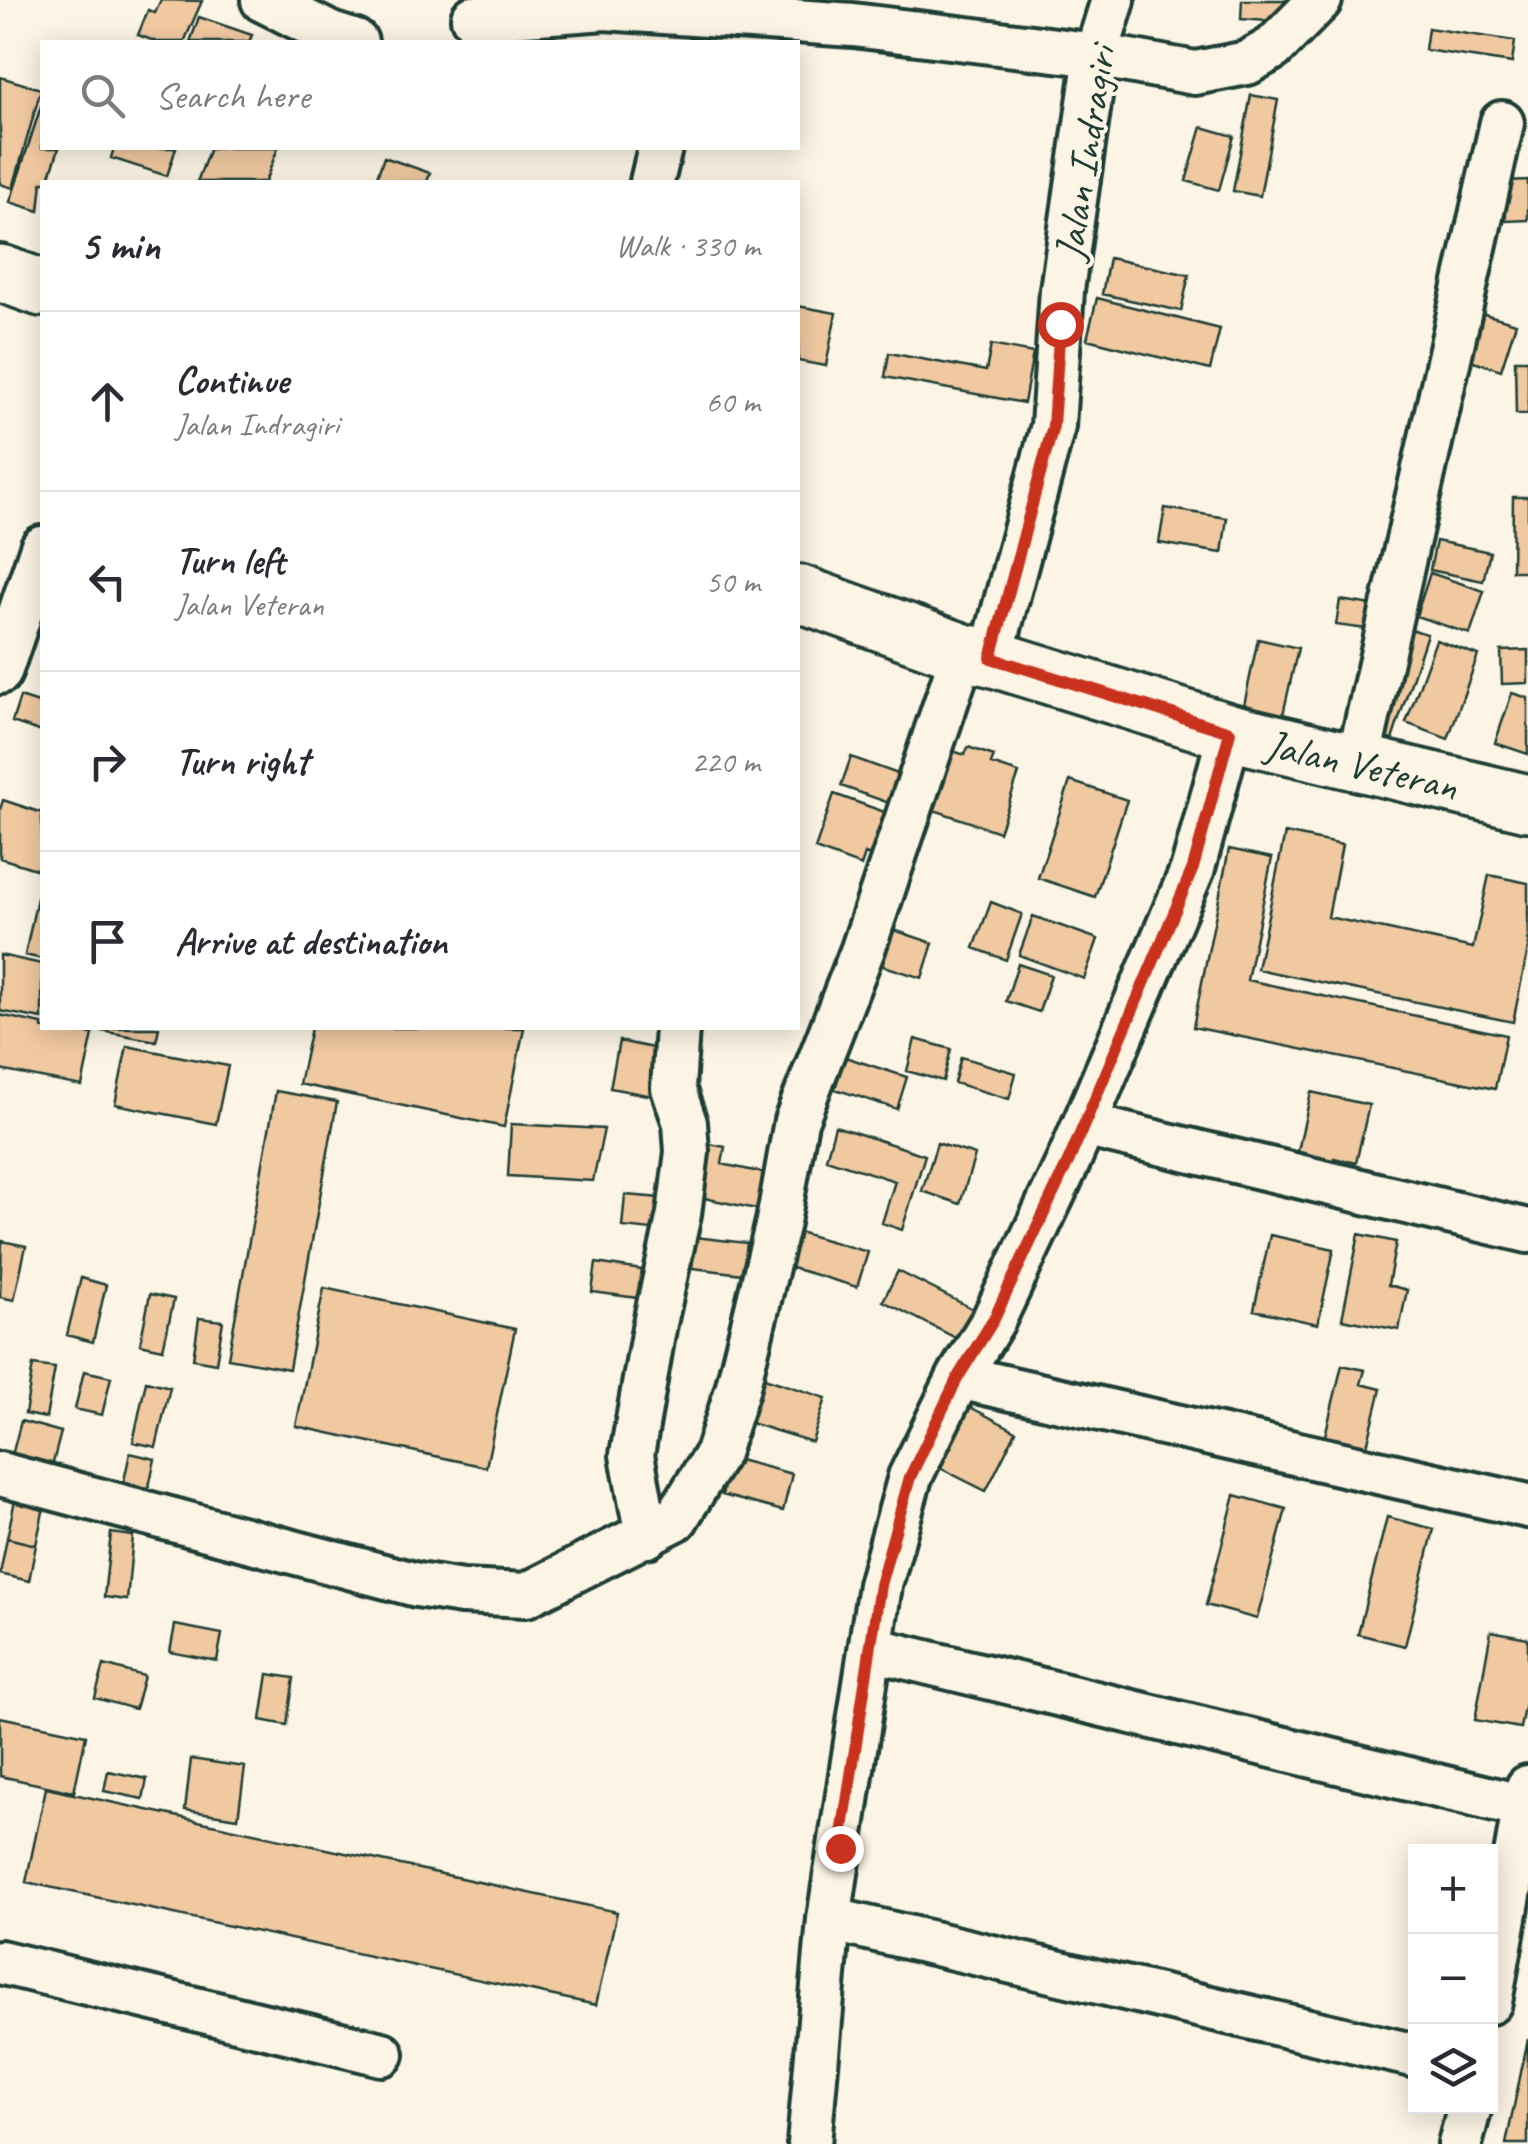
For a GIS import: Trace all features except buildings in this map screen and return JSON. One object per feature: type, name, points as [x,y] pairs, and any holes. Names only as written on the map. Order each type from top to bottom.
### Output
[{"type":"street","points":[[263,0],[350,40]]},
{"type":"street","name":"Jalan Indragiri","points":[[0,1474],[417,1585],[462,1592],[526,1595],[676,1519],[717,1453],[737,1390],[778,1222],[796,1120],[977,655],[1053,426],[1062,290],[1096,55],[1112,0]]},
{"type":"street","points":[[465,20],[606,8],[686,28],[853,13],[1196,73],[1247,63],[1273,48],[1320,0]]},
{"type":"street","points":[[1358,762],[1502,123]]},
{"type":"street","points":[[652,180],[660,150]]},
{"type":"street","points":[[0,273],[40,287]]},
{"type":"street","points":[[0,672],[40,554]]},
{"type":"street","name":"Jalan Veteran","points":[[800,594],[977,655],[1230,732],[1528,803]]},
{"type":"street","points":[[810,2144],[829,1919],[880,1585],[910,1477],[958,1377],[994,1319],[1084,1125],[1193,868],[1230,732]]},
{"type":"street","points":[[647,1536],[632,1455],[679,1214],[687,1152],[682,1106],[673,1088],[677,1030]]},
{"type":"street","points":[[1084,1125],[1528,1232]]},
{"type":"street","points":[[958,1377],[1528,1506]]},
{"type":"street","points":[[872,1650],[1526,1797],[1498,1956]]},
{"type":"street","points":[[829,1919],[1408,2054]]},
{"type":"street","points":[[0,1962],[382,2054]]},
{"type":"street","points":[[1460,2144],[1468,2114]]},
{"type":"route","points":[[840,1848],[880,1585],[910,1477],[958,1377],[994,1319],[1069,1160],[1193,868],[1230,732],[991,658],[1053,426],[1060,324]]}]
